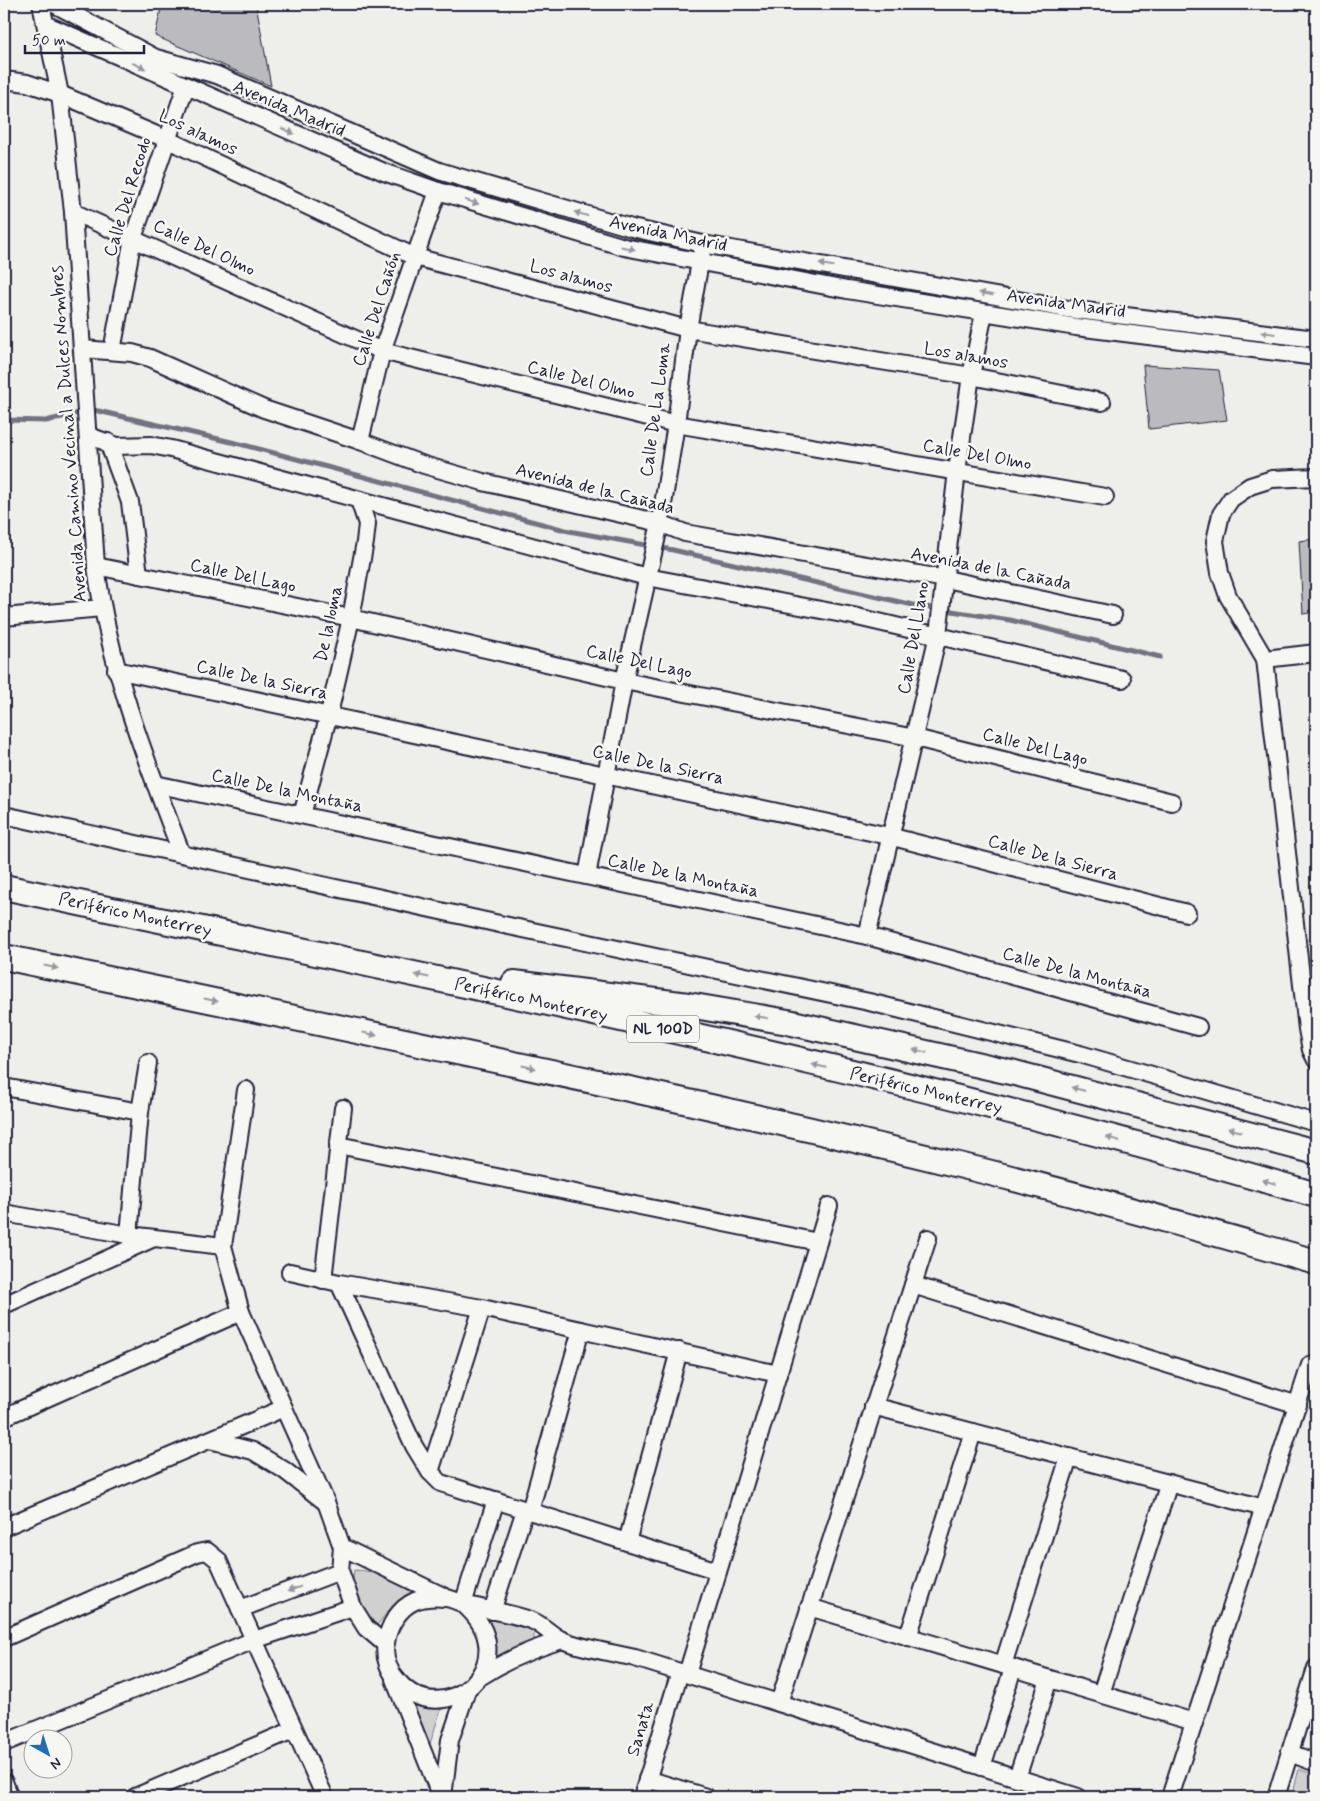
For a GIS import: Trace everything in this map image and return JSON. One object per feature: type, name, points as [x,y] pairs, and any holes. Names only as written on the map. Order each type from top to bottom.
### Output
[{"type":"highway","name":"Periférico Monterrey","points":[[4,887],[683,1033],[1030,1116],[1316,1196]]},
{"type":"highway","points":[[4,957],[678,1100],[964,1166],[1128,1209],[1316,1262]]},
{"type":"highway","points":[[454,983],[495,980],[688,1005],[788,1022],[1015,1073],[1316,1152]]},
{"type":"street","name":"Avenida Camino Vecinal a Dulces Nombres","points":[[41,4],[47,25],[60,94],[73,212],[96,566],[102,608],[116,670],[155,784],[181,852]]},
{"type":"street","name":"Avenida Madrid","points":[[54,4],[156,58],[217,76],[439,171],[632,228],[704,244],[1068,309],[1316,340]]},
{"type":"street","name":"Avenida Madrid","points":[[47,25],[384,172],[438,191],[624,247],[847,290],[1076,327],[1316,357]]},
{"type":"street","name":"Los alamos","points":[[4,80],[27,83],[60,94],[166,139],[415,257],[688,329],[971,376],[1102,402]]},
{"type":"street","name":"Calle Del Recodo","points":[[112,351],[133,238],[186,86]]},
{"type":"street","name":"Calle Del Cañón","points":[[360,441],[382,351],[438,191]]},
{"type":"street","name":"Calle Del Olmo","points":[[73,212],[382,351],[676,424],[1105,497]]},
{"type":"street","name":"Calle De La Loma","points":[[587,876],[624,681],[659,528],[676,424],[688,329],[704,244]]},
{"type":"street","name":"Calle Del Llano","points":[[867,936],[889,836],[915,738],[939,631],[957,471],[971,376],[984,312]]},
{"type":"street","name":"Avenida de la Cañada","points":[[83,349],[112,351],[150,358],[264,409],[452,474],[659,528],[946,579],[1113,615]]},
{"type":"street","points":[[89,436],[117,446],[151,445],[171,449],[359,500],[648,572],[783,601],[939,631],[1122,679]]},
{"type":"street","points":[[108,442],[130,502],[140,575]]},
{"type":"street","points":[[1316,477],[1272,479],[1250,486],[1232,499],[1221,514],[1216,541],[1220,573],[1228,596],[1264,659],[1307,1029],[1311,1050],[1316,1060]]},
{"type":"street","name":"De la loma","points":[[302,815],[329,714],[351,618],[367,524],[359,500]]},
{"type":"street","name":"Calle Del Lago","points":[[96,566],[351,618],[624,681],[915,738],[1172,802]]},
{"type":"street","points":[[4,617],[102,608]]},
{"type":"street","points":[[1264,659],[1316,653]]},
{"type":"street","name":"Calle De la Sierra","points":[[116,670],[329,714],[889,836],[1187,914]]},
{"type":"street","name":"Calle De la Montaña","points":[[155,784],[867,936],[1198,1027]]},
{"type":"street","points":[[4,814],[504,925],[870,1002],[1080,1054],[1316,1123]]},
{"type":"street","points":[[129,1234],[140,1112],[148,1063]]},
{"type":"street","points":[[4,1087],[140,1112]]},
{"type":"street","points":[[246,1090],[223,1246],[241,1312],[326,1502],[342,1547],[340,1571],[354,1607],[366,1628],[385,1644]]},
{"type":"street","points":[[343,1108],[338,1145],[331,1282],[414,1446],[430,1472],[441,1483],[718,1571]]},
{"type":"street","points":[[338,1145],[818,1242]]},
{"type":"street","name":"Sanata","points":[[642,1797],[718,1571],[829,1206]]},
{"type":"street","points":[[4,1213],[154,1238],[223,1246]]},
{"type":"street","points":[[4,1304],[154,1238]]},
{"type":"street","points":[[779,1703],[928,1238]]},
{"type":"street","points":[[290,1272],[331,1282],[482,1308],[778,1374]]},
{"type":"street","points":[[912,1285],[1298,1405]]},
{"type":"street","points":[[430,1472],[482,1308]]},
{"type":"street","points":[[4,1417],[241,1312]]},
{"type":"street","points":[[492,1611],[528,1510],[581,1330]]},
{"type":"street","points":[[627,1542],[679,1351]]},
{"type":"street","points":[[1170,1797],[1310,1365]]},
{"type":"street","points":[[873,1406],[1264,1508]]},
{"type":"street","points":[[4,1527],[284,1408]]},
{"type":"street","points":[[908,1637],[973,1432]]},
{"type":"street","points":[[210,1440],[253,1451],[284,1470],[326,1502]]},
{"type":"street","points":[[982,1767],[1008,1667],[1069,1457]]},
{"type":"street","points":[[1101,1694],[1168,1483]]},
{"type":"street","points":[[463,1604],[496,1500]]},
{"type":"street","points":[[342,1547],[447,1598],[463,1604],[534,1622],[562,1640],[635,1658],[1078,1797]]},
{"type":"street","points":[[4,1638],[202,1552],[211,1554],[218,1560],[293,1730],[325,1797]]},
{"type":"street","points":[[240,1609],[340,1571]]},
{"type":"street","points":[[442,1797],[386,1659],[385,1644],[390,1626],[400,1612],[414,1602],[430,1597],[447,1598]]},
{"type":"street","points":[[463,1604],[476,1615],[485,1629],[488,1646],[486,1663],[479,1678]]},
{"type":"street","points":[[4,1743],[254,1640],[354,1607]]},
{"type":"street","points":[[809,1607],[1194,1722]]},
{"type":"street","points":[[392,1675],[403,1688],[418,1696],[434,1700],[451,1698],[467,1690],[479,1678],[503,1662],[532,1649],[562,1640]]},
{"type":"street","points":[[1276,1797],[1316,1668]]},
{"type":"street","points":[[1017,1778],[1049,1679]]},
{"type":"street","points":[[442,1797],[450,1740],[467,1690]]},
{"type":"street","points":[[135,1797],[293,1730]]},
{"type":"street","points":[[1290,1753],[1316,1763]]},
{"type":"street","points":[[647,1779],[706,1797]]},
{"type":"street","points":[[4,1782],[10,1797]]},
{"type":"shaded area","points":[[354,1570],[377,1574],[412,1592],[389,1610],[374,1629],[366,1617],[352,1586]]},
{"type":"shaded area","points":[[485,1618],[519,1622],[534,1629],[534,1640],[491,1660]]},
{"type":"shaded area","points":[[410,1705],[432,1708],[442,1706],[428,1750]]},
{"type":"shaded area","points":[[1299,1769],[1316,1776],[1316,1797],[1292,1797]]},
{"type":"building","points":[[256,4],[271,86],[155,36],[162,5]]},
{"type":"building","points":[[1143,365],[1219,370],[1227,420],[1149,429]]},
{"type":"building","points":[[1316,539],[1316,612],[1303,614],[1299,541]]},
{"type":"waterway","points":[[94,410],[240,444],[569,531],[673,550],[913,605],[1010,620],[1160,657]]},
{"type":"waterway","points":[[4,420],[46,421],[74,414]]}]
